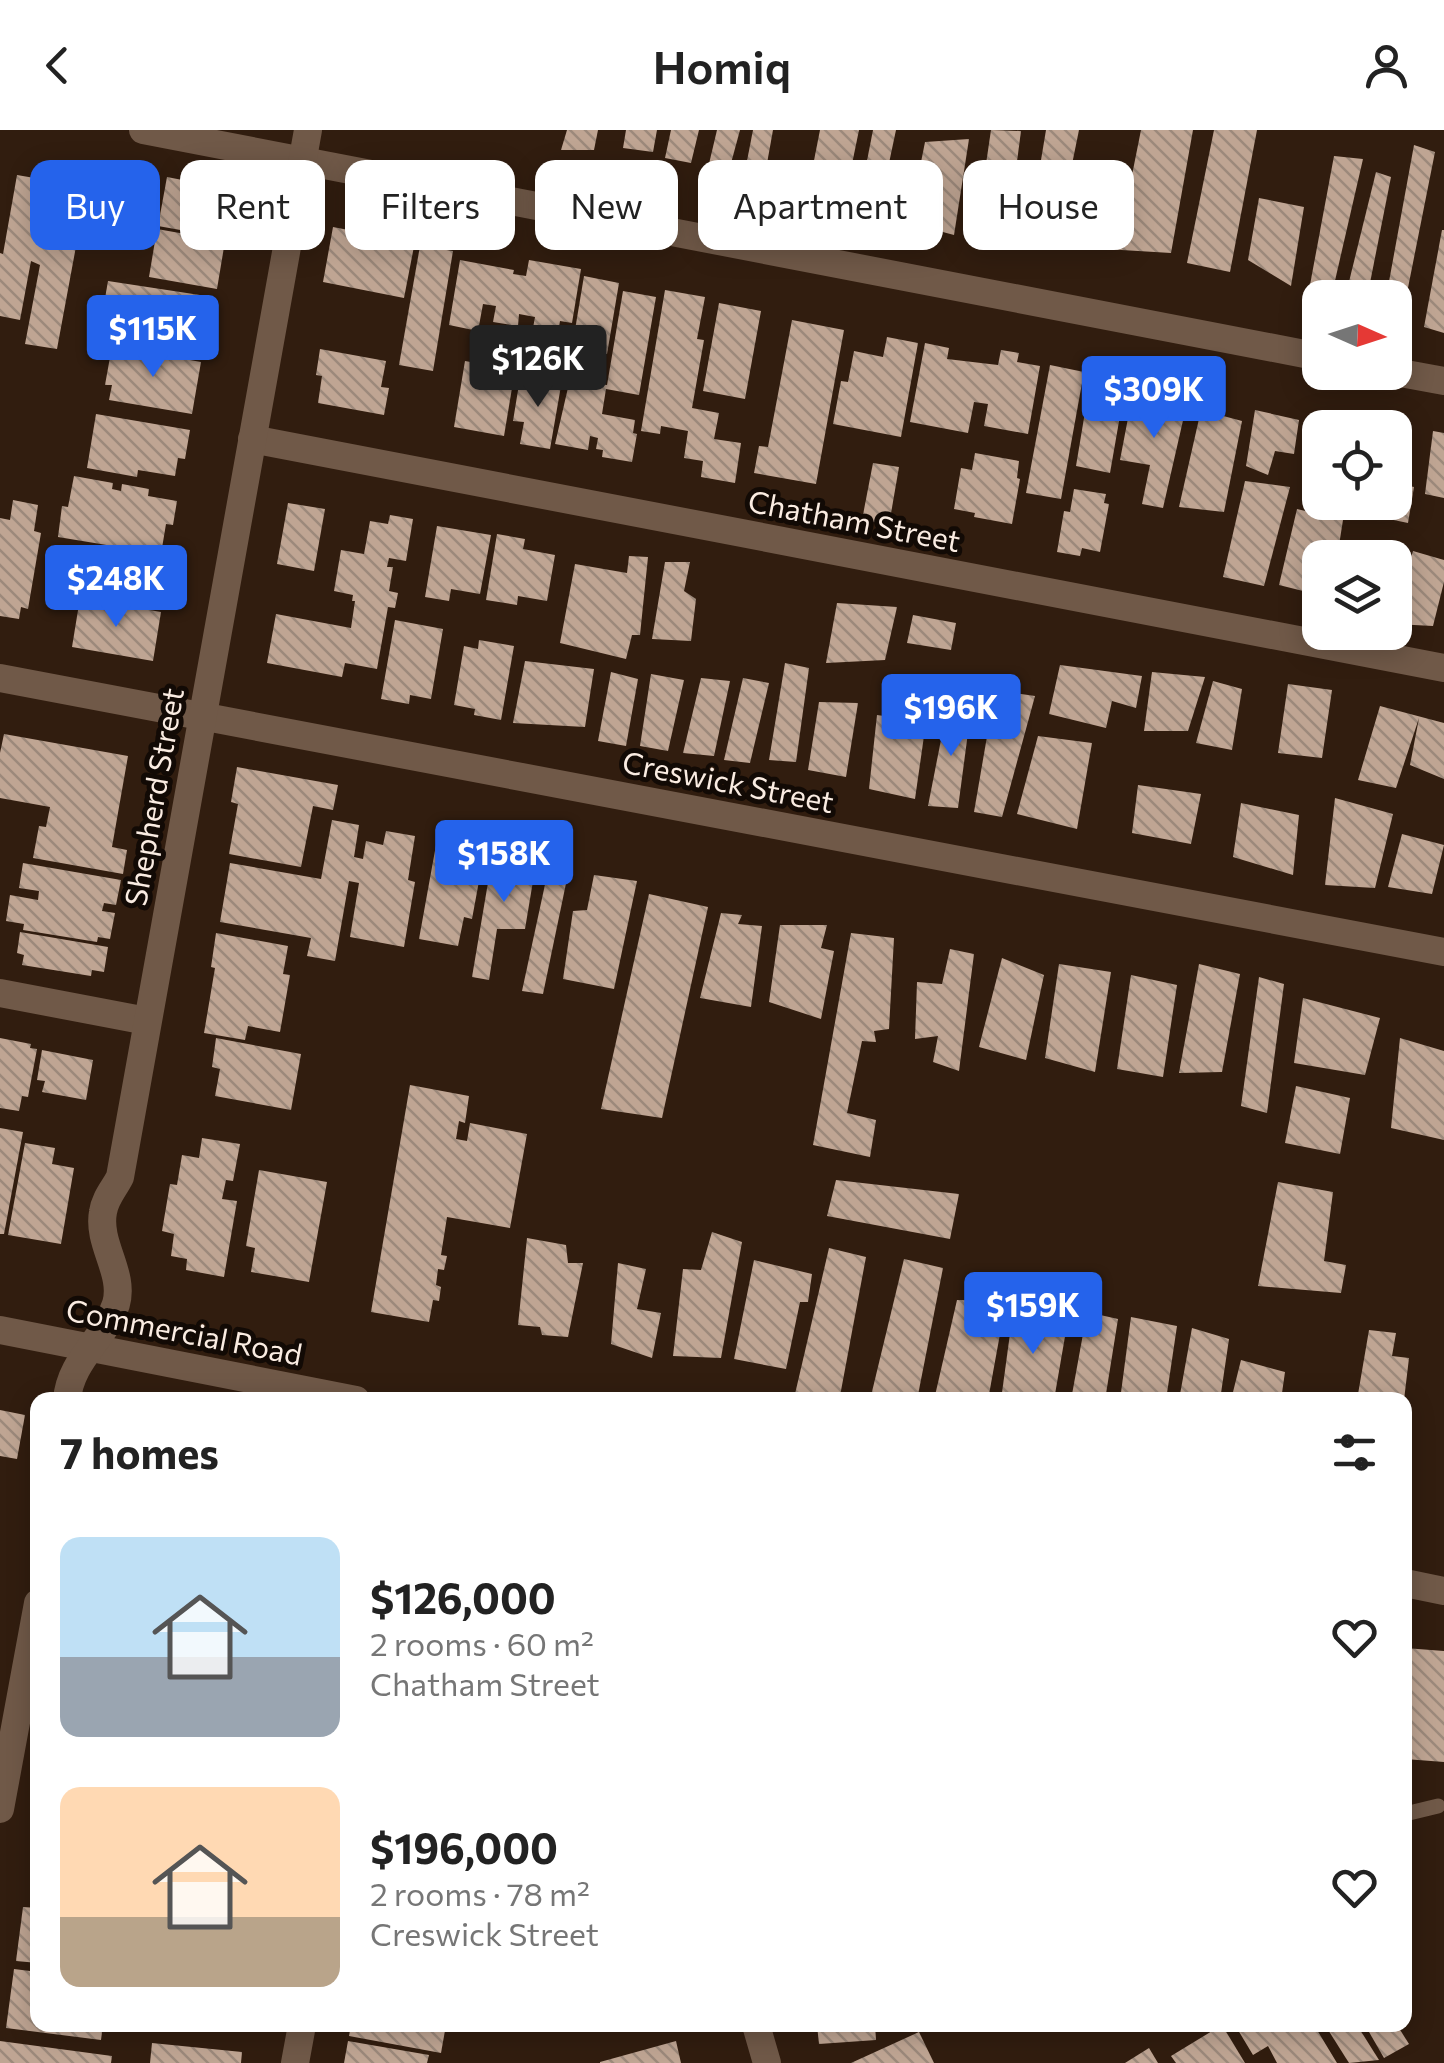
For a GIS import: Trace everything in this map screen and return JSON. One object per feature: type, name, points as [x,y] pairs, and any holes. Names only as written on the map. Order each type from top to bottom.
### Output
[{"type":"street","points":[[143,130],[302,160]]},
{"type":"street","name":"Shepherd Street","points":[[302,160],[308,130]]},
{"type":"street","points":[[325,164],[1302,354]]},
{"type":"street","name":"Shepherd Street","points":[[68,1392],[88,1348],[110,1318],[118,1296],[103,1241],[102,1221],[107,1198],[120,1177],[286,250]]},
{"type":"street","points":[[1412,375],[1444,381]]},
{"type":"street","name":"Chatham Street","points":[[252,439],[1444,668]]},
{"type":"street","name":"Creswick Street","points":[[0,678],[1444,952]]},
{"type":"street","points":[[0,993],[147,1021]]},
{"type":"street","name":"Commercial Road","points":[[0,1330],[315,1392]]},
{"type":"street","points":[[1412,1584],[1444,1591]]},
{"type":"street","points":[[0,1809],[30,1647]]},
{"type":"street","points":[[294,2063],[301,2032]]},
{"type":"street","points":[[758,2032],[766,2063]]},
{"type":"lane","points":[[1412,1812],[1438,1806]]},
{"type":"building","points":[[567,130],[598,130],[594,150],[561,150]]},
{"type":"building","points":[[626,130],[657,130],[653,152],[623,148]]},
{"type":"building","points":[[671,130],[699,130],[691,163],[665,158]]},
{"type":"building","points":[[717,130],[740,130],[732,160],[710,160]]},
{"type":"building","points":[[753,130],[773,130],[768,160],[747,160]]},
{"type":"building","points":[[820,130],[859,130],[853,160],[814,160]]},
{"type":"building","points":[[873,130],[896,130],[890,160],[867,160]]},
{"type":"building","points":[[991,130],[1021,131],[1017,160],[987,160]]},
{"type":"building","points":[[1046,130],[1079,130],[1073,160],[1041,160]]},
{"type":"building","points":[[1141,130],[1193,130],[1171,253],[1122,250],[1134,250],[1134,165]]},
{"type":"building","points":[[1214,130],[1257,130],[1230,272],[1187,263]]},
{"type":"building","points":[[969,139],[954,235],[943,232],[943,160],[921,160],[925,142]]},
{"type":"building","points":[[1414,145],[1435,152],[1410,280],[1389,280]]},
{"type":"building","points":[[1334,156],[1363,159],[1335,280],[1311,280]]},
{"type":"building","points":[[1376,172],[1391,177],[1371,280],[1349,280]]},
{"type":"building","points":[[17,175],[30,177],[30,250],[75,250],[57,349],[25,344],[40,265],[31,261],[20,320],[0,316],[0,253],[3,254]]},
{"type":"building","points":[[167,177],[180,180],[180,230],[160,226]]},
{"type":"building","points":[[1259,198],[1304,207],[1291,286],[1248,260]]},
{"type":"building","points":[[333,227],[345,229],[345,250],[413,250],[404,298],[323,282]]},
{"type":"building","points":[[160,230],[180,233],[180,250],[224,250],[217,289],[149,277],[154,250],[160,250]]},
{"type":"building","points":[[1444,230],[1444,333],[1424,327]]},
{"type":"building","points":[[419,250],[453,251],[433,371],[399,365]]},
{"type":"building","points":[[460,260],[514,270],[513,274],[526,276],[529,260],[581,269],[572,323],[560,321],[558,333],[533,328],[535,317],[519,314],[518,326],[493,322],[496,306],[483,304],[478,331],[449,325]]},
{"type":"building","points":[[584,276],[619,283],[607,354],[572,348]]},
{"type":"building","points":[[108,281],[213,297],[203,351],[100,327]]},
{"type":"building","points":[[665,290],[705,297],[697,339],[704,340],[692,408],[719,413],[714,439],[741,443],[735,483],[701,477],[703,461],[684,458],[688,431],[661,426],[660,434],[641,431]]},
{"type":"building","points":[[623,291],[656,297],[639,395],[606,389],[602,414],[635,420],[632,462],[602,457],[603,450],[596,449],[598,438],[590,436],[588,450],[555,444],[570,379],[607,385]]},
{"type":"building","points":[[719,303],[761,311],[745,399],[703,391]]},
{"type":"building","points":[[792,320],[844,330],[816,484],[754,473],[759,446],[768,447]]},
{"type":"building","points":[[887,337],[918,343],[901,437],[833,424],[841,381],[848,382],[854,351],[883,357]]},
{"type":"building","points":[[925,343],[949,348],[947,359],[998,365],[1001,350],[1019,353],[1017,362],[1040,366],[1028,434],[984,426],[988,404],[974,402],[968,433],[910,422]]},
{"type":"building","points":[[112,346],[201,362],[192,414],[109,400],[112,385],[105,385]]},
{"type":"building","points":[[320,349],[386,361],[381,387],[389,388],[384,415],[318,403],[322,376],[316,375]]},
{"type":"building","points":[[465,361],[515,370],[504,436],[454,427]]},
{"type":"building","points":[[1050,365],[1084,372],[1061,499],[1026,493]]},
{"type":"building","points":[[532,375],[562,380],[550,449],[520,444],[524,422],[513,421],[520,378],[531,380]]},
{"type":"building","points":[[1090,382],[1125,387],[1110,473],[1076,466]]},
{"type":"building","points":[[1133,392],[1187,403],[1163,508],[1142,504],[1150,465],[1120,460]]},
{"type":"building","points":[[1201,410],[1242,421],[1224,512],[1179,507]]},
{"type":"building","points":[[1255,410],[1299,420],[1294,454],[1275,451],[1268,475],[1246,466]]},
{"type":"building","points":[[96,414],[190,430],[185,459],[178,458],[175,476],[138,470],[137,477],[87,468]]},
{"type":"building","points":[[1433,431],[1444,433],[1444,498],[1425,494]]},
{"type":"building","points":[[975,453],[1019,461],[1012,524],[954,509],[961,468],[972,470]]},
{"type":"building","points":[[873,463],[899,467],[889,525],[862,520]]},
{"type":"building","points":[[74,476],[113,483],[112,489],[121,491],[122,484],[149,489],[148,496],[177,501],[173,525],[166,524],[161,554],[58,537],[62,506],[68,507]]},
{"type":"building","points":[[1245,481],[1290,487],[1264,586],[1223,577]]},
{"type":"building","points":[[1074,489],[1106,494],[1104,503],[1109,504],[1100,552],[1082,548],[1080,556],[1057,552],[1064,511],[1070,512]]},
{"type":"building","points":[[13,500],[38,505],[34,531],[41,533],[28,609],[21,607],[19,619],[0,616],[0,518],[10,520]]},
{"type":"building","points":[[288,503],[325,509],[314,571],[277,564]]},
{"type":"building","points":[[1297,509],[1302,510],[1302,520],[1343,520],[1340,540],[1302,540],[1302,591],[1279,585]]},
{"type":"building","points":[[390,515],[413,519],[406,561],[389,558],[387,567],[393,567],[389,591],[398,593],[395,608],[388,607],[377,669],[345,663],[342,677],[267,663],[276,614],[351,628],[353,595],[334,591],[341,550],[364,554],[370,521],[388,524]]},
{"type":"building","points":[[437,526],[491,535],[480,594],[451,589],[449,601],[425,597]]},
{"type":"building","points":[[497,534],[525,539],[523,549],[555,555],[547,601],[518,596],[517,605],[486,600]]},
{"type":"building","points":[[1413,551],[1444,560],[1444,582],[1433,626],[1412,625]]},
{"type":"building","points":[[122,552],[171,560],[163,608],[69,592],[75,554],[120,561]]},
{"type":"building","points":[[629,556],[648,557],[640,635],[632,635],[626,659],[560,643],[575,564],[627,573]]},
{"type":"building","points":[[665,562],[690,562],[684,591],[696,599],[691,641],[652,639]]},
{"type":"building","points":[[80,598],[161,612],[153,661],[72,647]]},
{"type":"building","points":[[837,603],[897,607],[885,660],[826,663]]},
{"type":"building","points":[[913,615],[956,623],[951,650],[907,643]]},
{"type":"building","points":[[395,620],[443,629],[431,699],[410,695],[409,704],[381,699]]},
{"type":"building","points":[[479,640],[514,646],[501,720],[474,715],[475,709],[454,705],[464,646],[478,649]]},
{"type":"building","points":[[525,661],[594,669],[585,727],[513,723]]},
{"type":"building","points":[[785,663],[809,668],[796,762],[769,760]]},
{"type":"building","points":[[1060,665],[1142,676],[1136,708],[1112,701],[1106,728],[1049,714]]},
{"type":"building","points":[[611,672],[638,679],[626,746],[598,741]]},
{"type":"building","points":[[1152,672],[1205,677],[1188,731],[1144,731]]},
{"type":"building","points":[[651,674],[684,680],[668,751],[640,746]]},
{"type":"building","points":[[701,678],[730,681],[714,756],[683,753]]},
{"type":"building","points":[[743,678],[769,683],[750,763],[724,760]]},
{"type":"building","points":[[1213,681],[1242,689],[1232,750],[1196,743]]},
{"type":"building","points":[[1288,684],[1332,690],[1322,758],[1278,753]]},
{"type":"building","points":[[995,690],[1035,696],[1002,817],[974,812]]},
{"type":"building","points":[[819,702],[858,703],[846,777],[808,770]]},
{"type":"building","points":[[948,704],[971,710],[958,808],[928,806]]},
{"type":"building","points":[[1380,706],[1444,723],[1444,779],[1410,765],[1419,718],[1396,788],[1358,780]]},
{"type":"building","points":[[877,715],[926,722],[915,799],[869,789]]},
{"type":"building","points":[[4,734],[128,756],[112,847],[127,850],[123,874],[33,858],[39,826],[46,827],[50,807],[0,798]]},
{"type":"building","points":[[1038,736],[1092,743],[1077,829],[1017,814]]},
{"type":"building","points":[[237,767],[338,785],[333,810],[313,806],[301,867],[229,854],[238,804],[231,802]]},
{"type":"building","points":[[1138,785],[1201,794],[1191,844],[1132,833]]},
{"type":"building","points":[[1335,798],[1393,814],[1375,888],[1325,885]]},
{"type":"building","points":[[1241,803],[1299,815],[1293,875],[1233,857]]},
{"type":"building","points":[[332,820],[359,825],[354,857],[363,859],[366,841],[383,845],[386,831],[415,836],[408,880],[415,882],[404,947],[350,937],[359,883],[349,881],[335,961],[307,956],[311,938],[220,922],[230,863],[321,879]]},
{"type":"building","points":[[1402,834],[1444,845],[1432,894],[1388,887]]},
{"type":"building","points":[[436,845],[484,854],[472,919],[464,917],[458,946],[419,939]]},
{"type":"building","points":[[493,853],[537,857],[525,929],[497,929],[489,980],[472,977]]},
{"type":"building","points":[[23,863],[121,880],[116,905],[104,903],[102,911],[115,913],[110,939],[98,937],[97,942],[23,930],[24,924],[6,921],[10,895],[38,900],[39,891],[19,888]]},
{"type":"building","points":[[549,866],[569,869],[543,994],[522,991]]},
{"type":"building","points":[[594,875],[637,881],[614,989],[563,979],[573,911],[587,910]]},
{"type":"building","points":[[649,894],[708,907],[662,1118],[601,1109]]},
{"type":"building","points":[[721,913],[742,915],[738,924],[762,926],[751,1007],[700,998]]},
{"type":"building","points":[[780,925],[827,925],[821,948],[834,951],[821,1019],[769,1002]]},
{"type":"building","points":[[20,932],[108,947],[104,972],[92,970],[91,976],[22,965],[24,955],[17,953]]},
{"type":"building","points":[[216,933],[288,946],[283,974],[290,975],[280,1032],[248,1026],[245,1040],[204,1033],[215,968],[211,967]]},
{"type":"building","points":[[851,933],[894,938],[889,1029],[874,1031],[876,1042],[862,1041],[847,1113],[876,1120],[870,1157],[813,1145]]},
{"type":"building","points":[[950,949],[974,954],[959,1071],[933,1062],[938,1036],[915,1039],[917,982],[942,984]]},
{"type":"building","points":[[1002,958],[1044,975],[1026,1060],[979,1047]]},
{"type":"building","points":[[1059,964],[1111,972],[1095,1072],[1045,1058]]},
{"type":"building","points":[[1199,964],[1240,974],[1222,1072],[1179,1073]]},
{"type":"building","points":[[1131,975],[1177,985],[1163,1077],[1117,1069]]},
{"type":"building","points":[[1259,977],[1284,984],[1267,1113],[1241,1106]]},
{"type":"building","points":[[1303,998],[1380,1018],[1365,1075],[1294,1063]]},
{"type":"building","points":[[0,1038],[31,1044],[30,1048],[37,1049],[28,1097],[22,1096],[19,1111],[0,1108]]},
{"type":"building","points":[[216,1038],[301,1054],[291,1110],[215,1096],[220,1069],[212,1067]]},
{"type":"building","points":[[1400,1038],[1444,1051],[1444,1140],[1391,1128]]},
{"type":"building","points":[[42,1050],[93,1060],[86,1100],[42,1092],[45,1081],[37,1080]]},
{"type":"building","points":[[410,1085],[469,1096],[465,1123],[459,1121],[456,1139],[467,1141],[470,1123],[527,1134],[510,1228],[447,1217],[441,1255],[447,1256],[444,1270],[438,1269],[439,1301],[433,1300],[429,1322],[371,1312]]},
{"type":"building","points":[[1296,1086],[1350,1098],[1340,1154],[1285,1143]]},
{"type":"building","points":[[0,1128],[23,1132],[4,1234],[0,1234]]},
{"type":"building","points":[[202,1138],[240,1144],[233,1181],[226,1180],[222,1199],[237,1201],[224,1277],[186,1270],[187,1259],[171,1256],[174,1234],[162,1231],[170,1184],[177,1185],[182,1155],[199,1158]]},
{"type":"building","points":[[25,1143],[55,1148],[52,1164],[74,1168],[61,1244],[8,1235]]},
{"type":"building","points":[[259,1170],[327,1182],[309,1282],[251,1272],[255,1248],[246,1246]]},
{"type":"building","points":[[836,1180],[959,1194],[950,1239],[827,1216]]},
{"type":"building","points":[[1278,1182],[1333,1192],[1324,1261],[1346,1265],[1341,1293],[1258,1286]]},
{"type":"building","points":[[712,1232],[742,1242],[721,1358],[673,1356],[683,1269],[701,1270]]},
{"type":"building","points":[[527,1238],[566,1245],[568,1263],[583,1263],[568,1337],[542,1335],[540,1327],[518,1325]]},
{"type":"building","points":[[829,1248],[866,1257],[841,1392],[795,1392]]},
{"type":"building","points":[[904,1259],[943,1268],[919,1392],[872,1392]]},
{"type":"building","points":[[754,1260],[812,1274],[808,1302],[800,1302],[786,1369],[734,1359]]},
{"type":"building","points":[[618,1263],[646,1269],[637,1309],[661,1313],[652,1358],[611,1344]]},
{"type":"building","points":[[957,1300],[1006,1301],[989,1392],[936,1392]]},
{"type":"building","points":[[1014,1304],[1067,1325],[1055,1392],[1002,1392]]},
{"type":"building","points":[[1087,1312],[1118,1319],[1106,1392],[1072,1392]]},
{"type":"building","points":[[1131,1317],[1177,1326],[1167,1392],[1121,1392]]},
{"type":"building","points":[[1192,1328],[1229,1339],[1221,1392],[1180,1392]]},
{"type":"building","points":[[1369,1330],[1396,1333],[1392,1356],[1409,1358],[1405,1392],[1358,1392]]},
{"type":"building","points":[[1241,1360],[1285,1372],[1282,1392],[1233,1392]]},
{"type":"building","points":[[0,1410],[25,1415],[17,1459],[0,1456]]},
{"type":"building","points":[[1412,1649],[1444,1651],[1444,1762],[1412,1760]]},
{"type":"building","points":[[23,1907],[30,1907],[30,1962],[16,1961]]},
{"type":"building","points":[[14,1969],[30,1971],[30,2031],[6,2028]]},
{"type":"building","points":[[38,2032],[102,2032],[101,2040]]},
{"type":"building","points":[[350,2032],[445,2032],[441,2053],[349,2036]]},
{"type":"building","points":[[818,2032],[875,2032],[876,2040],[819,2044]]},
{"type":"building","points":[[919,2032],[934,2063],[851,2063]]},
{"type":"building","points":[[1210,2032],[1226,2032],[1245,2063],[1176,2063],[1171,2056]]},
{"type":"building","points":[[1239,2032],[1318,2032],[1337,2063],[1277,2063],[1268,2046],[1253,2055]]},
{"type":"building","points":[[1329,2032],[1361,2032],[1379,2060],[1349,2063]]},
{"type":"building","points":[[1369,2032],[1401,2032],[1409,2044],[1384,2058]]},
{"type":"building","points":[[0,2041],[112,2056],[111,2063],[0,2063]]},
{"type":"building","points":[[348,2041],[429,2055],[427,2063],[344,2063]]},
{"type":"building","points":[[676,2041],[681,2063],[600,2063],[600,2062]]},
{"type":"building","points":[[152,2043],[242,2052],[241,2063],[150,2063]]},
{"type":"building","points":[[1149,2048],[1158,2063],[1125,2063]]}]
